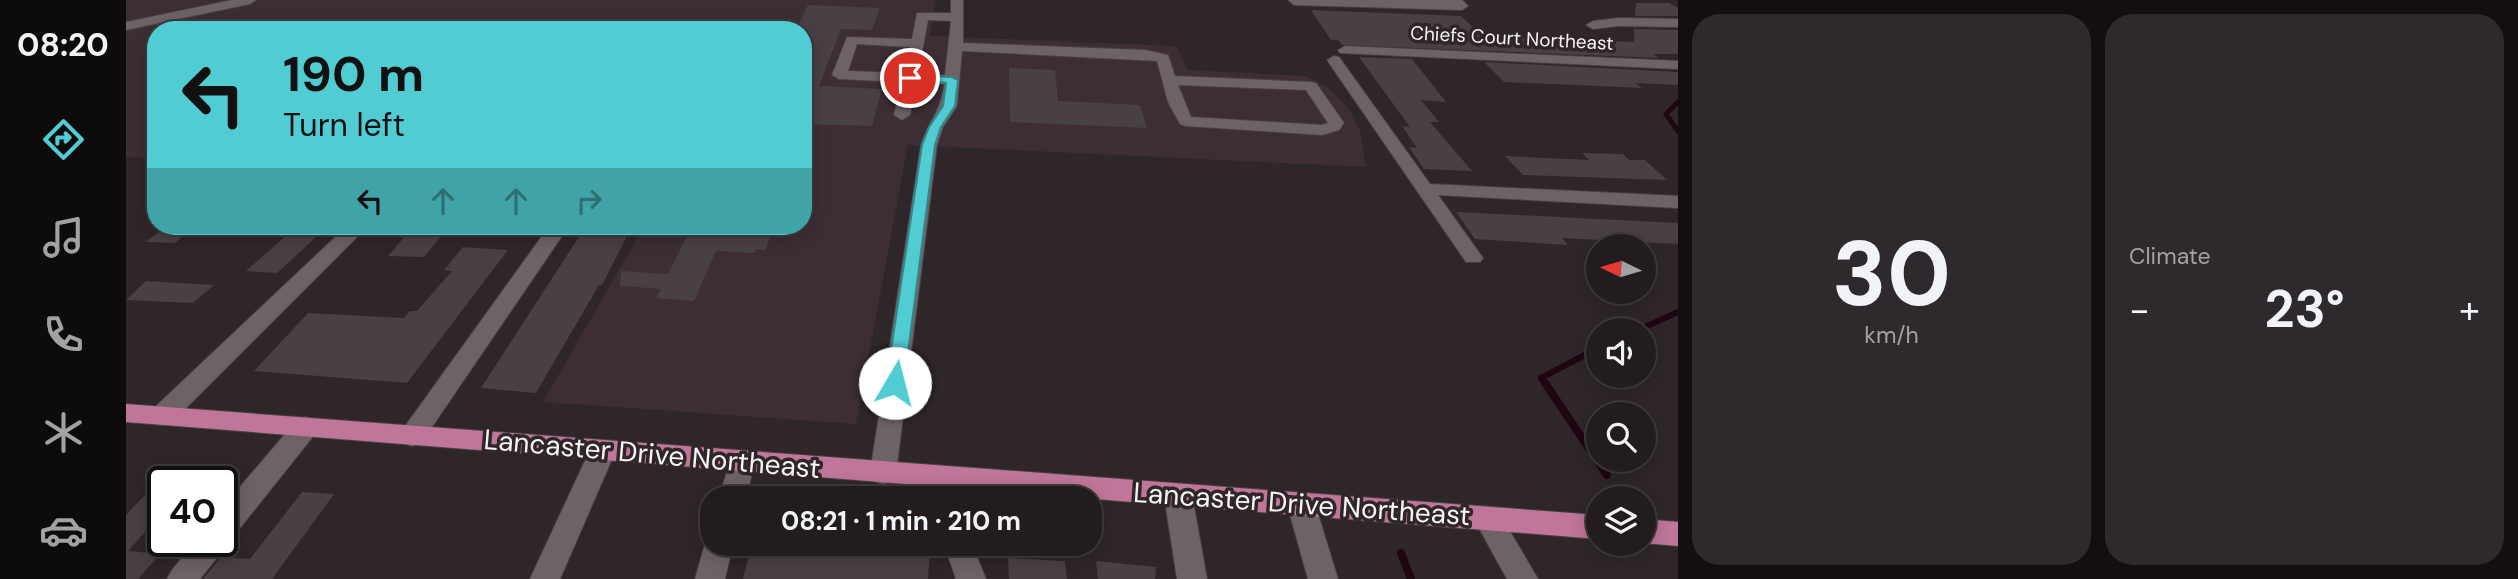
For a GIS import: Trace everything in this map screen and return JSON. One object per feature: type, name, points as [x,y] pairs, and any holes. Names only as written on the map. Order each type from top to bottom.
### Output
[{"type":"main road","name":"Lancaster Drive Northeast","points":[[126,413],[883,473],[944,486]]},
{"type":"main road","name":"Lancaster Drive Northeast","points":[[1102,493],[1178,495],[1586,526]]},
{"type":"main road","points":[[1656,532],[1678,534]]},
{"type":"street","points":[[150,21],[250,0]]},
{"type":"street","points":[[902,116],[918,43],[922,0]]},
{"type":"street","points":[[1294,1],[1462,6],[1455,0]]},
{"type":"street","points":[[883,473],[929,145],[935,127],[949,106],[956,47],[957,8],[922,16]]},
{"type":"street","points":[[126,26],[147,22]]},
{"type":"street","points":[[1593,25],[1619,22],[1678,23]]},
{"type":"street","points":[[918,43],[852,40],[839,75],[952,80]]},
{"type":"street","points":[[956,47],[1145,54],[1163,58],[1181,117],[1186,121],[1322,130],[1334,127],[1335,123],[1311,86],[1170,80]]},
{"type":"street","name":"Chiefs Court Northeast","points":[[1425,189],[1339,55],[1678,65]]},
{"type":"street","points":[[1425,189],[1678,202]]},
{"type":"street","points":[[1425,189],[1473,257]]},
{"type":"street","points":[[162,416],[349,235]]},
{"type":"street","points":[[412,436],[552,235]]},
{"type":"street","points":[[238,510],[306,427]]},
{"type":"street","points":[[545,579],[603,450]]},
{"type":"street","points":[[735,486],[742,461]]},
{"type":"street","points":[[1178,495],[1192,579]]},
{"type":"street","points":[[1301,504],[1323,579]]},
{"type":"street","points":[[1488,519],[1523,579]]},
{"type":"street","points":[[710,579],[716,556]]},
{"type":"street","points":[[962,556],[971,579]]},
{"type":"street","points":[[182,579],[200,557]]},
{"type":"shaded area","points":[[126,0],[936,0],[930,36],[1176,46],[1188,70],[1306,76],[1329,88],[1349,109],[1360,131],[1366,167],[908,145],[856,424],[543,402],[639,235],[812,235],[812,21],[147,21],[147,158],[126,157]]},
{"type":"building","points":[[1636,3],[1669,3],[1678,8],[1678,16],[1635,16]]},
{"type":"building","points":[[808,5],[880,8],[872,30],[841,29],[819,86],[882,89],[872,126],[812,124],[812,21],[800,21]]},
{"type":"building","points":[[1311,10],[1461,16],[1482,36],[1634,42],[1634,29],[1678,30],[1678,54],[1653,54],[1659,58],[1342,45],[1338,40],[1331,40]]},
{"type":"building","points":[[1359,57],[1412,59],[1446,102],[1421,100],[1439,122],[1430,122],[1472,171],[1424,169],[1409,147],[1417,148],[1402,126],[1410,127]]},
{"type":"building","points":[[1484,62],[1678,72],[1678,85],[1635,83],[1642,88],[1504,82]]},
{"type":"building","points":[[1009,68],[1055,70],[1058,101],[1140,105],[1147,128],[1010,122]]},
{"type":"building","points":[[1582,153],[1623,154],[1629,160],[1645,160],[1667,180],[1523,175],[1505,156],[1589,160]]},
{"type":"building","points":[[1456,212],[1678,223],[1678,244],[1656,243],[1656,234],[1586,234],[1586,239],[1562,238],[1568,245],[1475,239]]},
{"type":"building","points":[[155,235],[185,235],[175,243],[146,242]]},
{"type":"building","points":[[287,235],[318,235],[277,273],[246,271]]},
{"type":"building","points":[[406,235],[443,235],[424,257],[388,256]]},
{"type":"building","points":[[580,235],[627,235],[602,285],[599,285],[536,393],[481,388]]},
{"type":"building","points":[[688,235],[771,235],[765,250],[756,249],[754,253],[716,251],[694,301],[656,298],[661,289],[620,286],[621,271],[668,274]]},
{"type":"building","points":[[463,247],[508,250],[407,383],[254,371],[308,313],[404,318],[410,311],[417,311],[452,271],[444,270]]},
{"type":"building","points":[[146,281],[214,285],[193,303],[126,300]]},
{"type":"building","points":[[302,492],[334,494],[272,579],[203,579],[221,557],[250,559]]},
{"type":"building","points":[[147,493],[147,530],[128,551],[157,557],[138,579],[126,579],[126,515]]},
{"type":"building","points":[[749,556],[929,556],[928,579],[743,579]]},
{"type":"building","points":[[1008,558],[1065,561],[1067,579],[1009,579]]},
{"type":"building","points":[[1096,561],[1156,567],[1155,579],[1098,579]]},
{"type":"waterway","points":[[1678,102],[1666,114],[1678,131]]},
{"type":"waterway","points":[[1656,322],[1678,312]]},
{"type":"waterway","points":[[1546,385],[1541,378],[1586,354]]},
{"type":"waterway","points":[[1545,383],[1607,475]]},
{"type":"waterway","points":[[1401,553],[1411,579]]},
{"type":"route","points":[[895,383],[929,145],[935,127],[949,106],[952,80],[910,78]]}]
